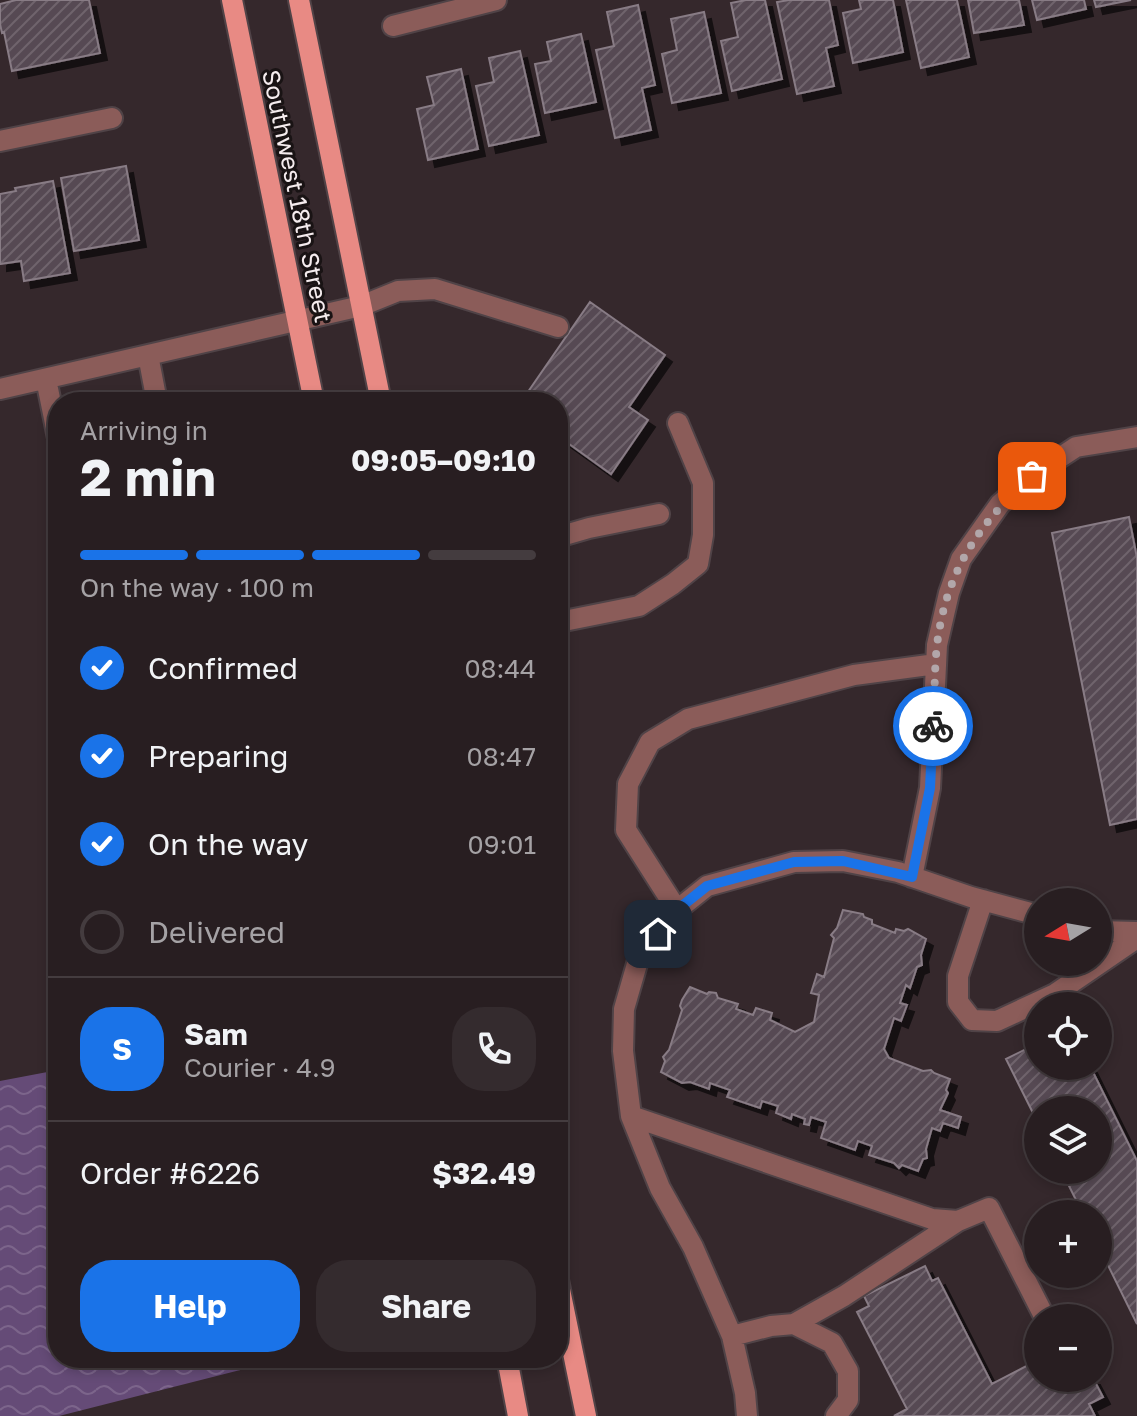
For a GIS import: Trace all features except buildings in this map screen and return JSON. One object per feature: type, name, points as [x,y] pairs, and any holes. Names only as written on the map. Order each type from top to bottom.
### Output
[{"type":"main road","name":"Southwest 18th Street","points":[[232,0],[312,392]]},
{"type":"main road","name":"Southwest 18th Street","points":[[299,0],[379,392]]},
{"type":"main road","points":[[568,1329],[586,1416]]},
{"type":"main road","points":[[509,1368],[518,1416]]},
{"type":"street","points":[[393,26],[496,0]]},
{"type":"street","points":[[0,141],[112,118]]},
{"type":"street","points":[[0,389],[361,306],[398,291],[435,289],[558,327]]},
{"type":"street","points":[[148,355],[155,392]]},
{"type":"street","points":[[46,379],[49,392]]},
{"type":"street","points":[[568,620],[639,606],[698,564],[703,535],[703,483],[678,423]]},
{"type":"street","points":[[912,877],[930,788],[937,645],[949,593],[961,559],[1000,504],[1032,476],[1076,447],[1137,437]]},
{"type":"street","points":[[568,534],[659,514]]},
{"type":"street","points":[[677,910],[626,830],[628,784],[650,742],[688,719],[854,675],[936,664]]},
{"type":"street","points":[[747,1416],[732,1336],[693,1247],[660,1188],[631,1116],[623,1051],[624,1009],[639,957],[677,910],[707,886],[794,862],[843,861],[912,877],[1024,911]]},
{"type":"street","points":[[983,900],[958,976],[958,1002],[972,1020],[997,1021],[1055,994],[1137,935]]},
{"type":"street","points":[[1112,932],[1137,935]]},
{"type":"street","points":[[631,1116],[932,1219],[958,1221]]},
{"type":"street","points":[[732,1336],[771,1326],[794,1324],[844,1296],[958,1221],[989,1208],[1038,1304]]},
{"type":"street","points":[[794,1324],[832,1343],[848,1371],[848,1400],[836,1416]]},
{"type":"water","points":[[48,1072],[48,1368],[249,1368],[59,1416],[0,1416],[0,1081]]},
{"type":"way so far","points":[[933,726],[937,645],[949,593],[961,559],[1000,504],[1032,476]]},
{"type":"route","points":[[658,934],[677,910],[707,886],[748,872],[794,862],[843,861],[912,877],[930,788],[933,726]]}]
